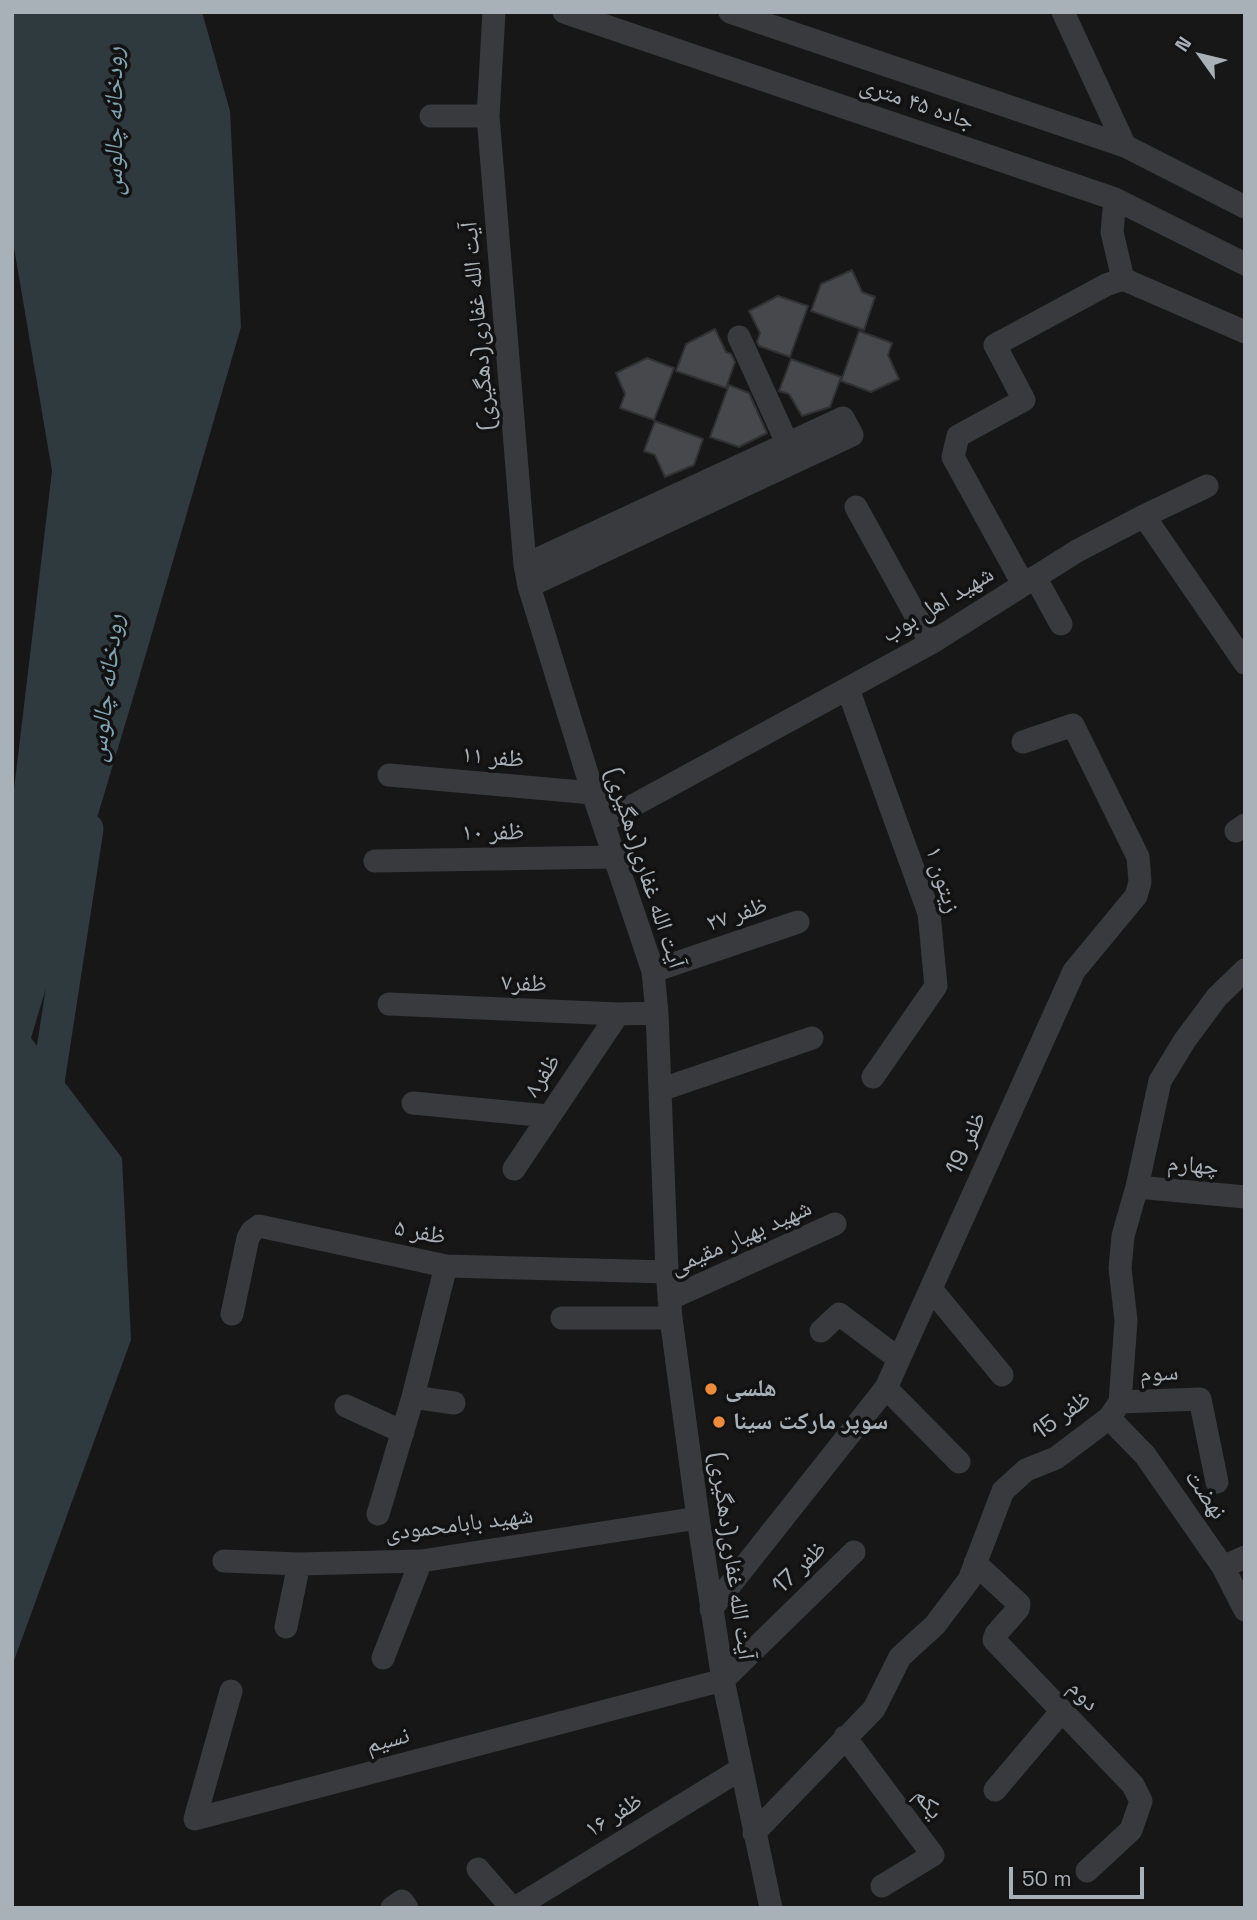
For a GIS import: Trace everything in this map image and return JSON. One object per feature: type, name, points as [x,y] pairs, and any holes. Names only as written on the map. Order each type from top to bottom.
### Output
[{"type":"street","name":"آیت الله غفاری(دهگیری)","points":[[494,12],[488,116],[527,576],[613,857],[653,971],[670,1309],[711,1609],[723,1680],[771,1908]]},
{"type":"street","name":"جاده ۴۵ متری","points":[[564,12],[1115,199],[1245,264]]},
{"type":"street","name":"جاده ۴۵ متری","points":[[730,12],[1125,146],[1245,207]]},
{"type":"street","points":[[1063,12],[1125,146]]},
{"type":"street","points":[[431,116],[488,116]]},
{"type":"street","points":[[1115,199],[1112,232],[1123,279]]},
{"type":"street","points":[[1061,624],[1029,580],[953,457],[958,436],[1024,400],[995,345],[1106,285],[1123,279],[1245,332]]},
{"type":"street","points":[[527,576],[792,453],[739,337]]},
{"type":"street","name":"شهید اهل بوب","points":[[603,822],[931,643],[1077,551],[1207,486]]},
{"type":"street","points":[[856,507],[931,643]]},
{"type":"street","points":[[1144,516],[1237,636],[1245,663]]},
{"type":"street","name":"زیتون ۱","points":[[848,689],[929,913],[936,986],[873,1077]]},
{"type":"street","name":"ظفر 19","points":[[711,1609],[886,1388],[1074,971],[1136,896],[1140,882],[1138,856],[1073,725],[1023,742]]},
{"type":"street","name":"ظفر ۱۱","points":[[389,775],[593,793]]},
{"type":"street","name":"ظفر ۱۰","points":[[375,861],[613,857]]},
{"type":"street","name":"ظفر ۲۷","points":[[653,971],[798,922]]},
{"type":"street","name":"ظفر 15","points":[[754,1833],[874,1709],[900,1657],[935,1625],[969,1580],[1003,1492],[1026,1470],[1056,1458],[1114,1410],[1126,1321],[1120,1268],[1123,1237],[1160,1081],[1185,1040],[1217,997],[1245,970]]},
{"type":"street","name":"ظفر۷","points":[[389,1004],[618,1014],[657,1013]]},
{"type":"street","name":"ظفر۸","points":[[514,1169],[618,1014]]},
{"type":"street","points":[[660,1090],[812,1038]]},
{"type":"street","points":[[412,1103],[548,1116]]},
{"type":"street","name":"چهارم","points":[[1137,1187],[1245,1197]]},
{"type":"street","name":"شهید بهیار مقیمی","points":[[670,1309],[835,1224]]},
{"type":"street","name":"ظفر ۵","points":[[232,1314],[248,1238],[259,1226],[446,1266],[667,1272]]},
{"type":"street","points":[[378,1514],[413,1397],[446,1266]]},
{"type":"street","points":[[931,1289],[1002,1375]]},
{"type":"street","points":[[562,1318],[670,1309]]},
{"type":"street","points":[[821,1331],[839,1314],[899,1359]]},
{"type":"street","points":[[886,1388],[959,1461]]},
{"type":"street","points":[[413,1397],[454,1403]]},
{"type":"street","name":"سوم","points":[[1114,1410],[1200,1399],[1217,1482]]},
{"type":"street","points":[[346,1406],[403,1432]]},
{"type":"street","name":"نهضت","points":[[1114,1410],[1223,1567],[1245,1610]]},
{"type":"street","name":"شهید بابامحمودی","points":[[224,1561],[299,1564],[421,1561],[698,1518]]},
{"type":"street","name":"ظفر 17","points":[[723,1680],[854,1552]]},
{"type":"street","points":[[1223,1567],[1245,1557]]},
{"type":"street","points":[[383,1658],[421,1561]]},
{"type":"street","name":"دوم","points":[[975,1563],[1019,1604],[994,1640],[1133,1785],[1141,1801],[1131,1830],[1087,1871]]},
{"type":"street","points":[[286,1627],[299,1564]]},
{"type":"street","name":"نسیم","points":[[231,1691],[195,1819],[723,1680]]},
{"type":"street","points":[[995,1790],[1061,1712]]},
{"type":"street","name":"یکم","points":[[845,1737],[933,1855],[882,1886]]},
{"type":"street","name":"ظفر ۱۶","points":[[514,1908],[741,1769]]},
{"type":"street","points":[[478,1869],[514,1908]]},
{"type":"street","points":[[393,1908],[402,1901],[407,1908]]},
{"type":"water","points":[[14,12],[202,12],[230,111],[241,327],[31,1038],[122,1158],[131,1340],[12,1666],[12,806],[52,471],[12,236]]},
{"type":"building","points":[[852,270],[862,292],[875,297],[864,330],[811,311],[821,284]]},
{"type":"building","points":[[778,296],[808,306],[790,357],[759,346],[757,342],[760,333],[749,311]]},
{"type":"building","points":[[715,329],[726,352],[731,354],[735,362],[726,388],[676,371],[686,344]]},
{"type":"building","points":[[859,331],[892,343],[888,355],[899,379],[871,392],[841,381]]},
{"type":"building","points":[[647,358],[674,368],[654,420],[620,408],[625,394],[616,373]]},
{"type":"building","points":[[791,359],[841,377],[830,407],[802,416],[789,394],[779,391]]},
{"type":"building","points":[[729,385],[749,393],[767,433],[739,447],[710,437]]},
{"type":"building","points":[[655,421],[703,439],[694,465],[665,477],[655,455],[644,451]]},
{"type":"waterway","name":"رودخانه چالوس","points":[[44,1108],[87,829]]},
{"type":"place","name":"هلسی","points":[[711,1389]]},
{"type":"place","name":"سوپر مارکت سینا","points":[[719,1422]]}]
